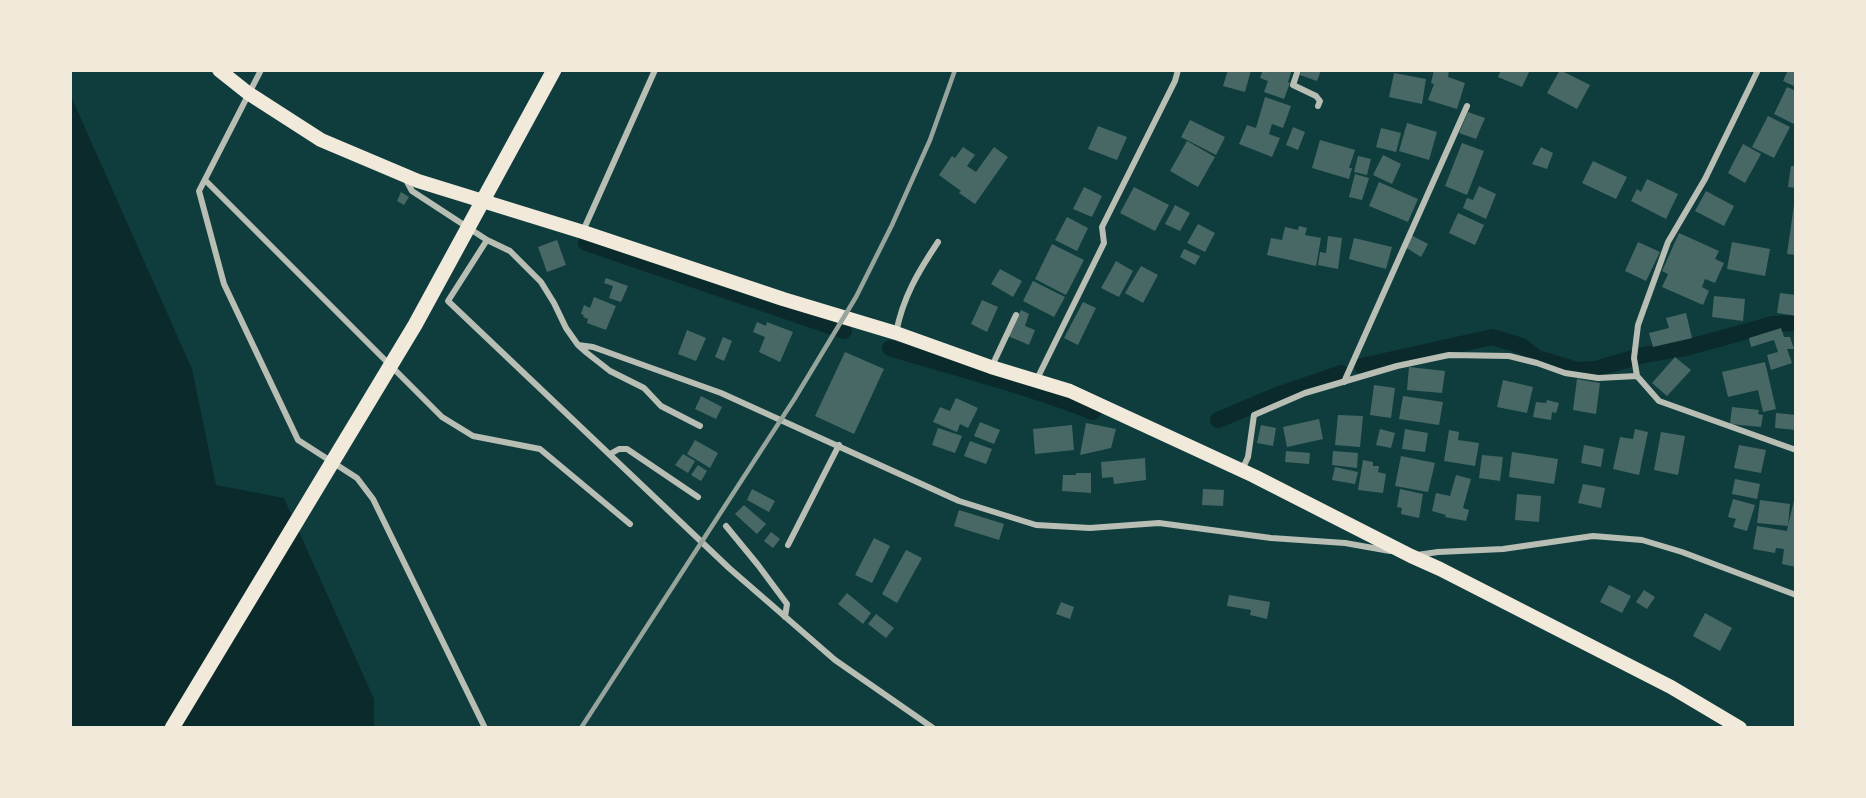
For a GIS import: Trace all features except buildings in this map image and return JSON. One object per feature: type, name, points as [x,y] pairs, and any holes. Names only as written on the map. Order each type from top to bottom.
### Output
[{"type":"highway","points":[[219,70],[248,93],[321,140],[418,181],[583,232],[1070,391],[1242,470],[1440,568],[1671,687],[1740,728]]},
{"type":"highway","points":[[172,728],[415,325],[554,70]]},
{"type":"street","points":[[261,70],[199,191],[225,284],[298,440],[357,478],[374,499],[485,728]]},
{"type":"street","points":[[583,232],[655,70]]},
{"type":"street","points":[[1036,381],[1104,243],[1102,227],[1175,81],[1178,70]]},
{"type":"street","points":[[1298,70],[1293,85],[1316,96],[1320,101],[1318,106]]},
{"type":"street","points":[[1758,70],[1705,179],[1668,242],[1638,326],[1634,358],[1637,376],[1659,401],[1796,450]]},
{"type":"street","points":[[1344,381],[1467,106]]},
{"type":"street","points":[[402,174],[412,191],[487,240],[510,251],[541,282],[578,345],[610,371],[644,388],[661,406],[700,426]]},
{"type":"street","points":[[206,180],[442,417],[473,436],[540,449],[630,524]]},
{"type":"street","points":[[487,240],[448,301],[729,568],[835,660],[933,728]]},
{"type":"street","points":[[896,333],[911,284],[938,242]]},
{"type":"street","points":[[991,367],[1016,315]]},
{"type":"street","points":[[578,345],[593,347],[721,393],[959,501],[1036,525],[1090,528],[1160,523],[1271,538],[1368,546],[1412,556],[1438,552],[1503,549],[1593,536],[1642,540],[1692,555],[1796,595]]},
{"type":"street","points":[[1242,470],[1248,457],[1254,415],[1305,393],[1397,366],[1449,355],[1509,356],[1537,363],[1565,374],[1598,378],[1637,376]]},
{"type":"street","points":[[788,545],[839,445]]},
{"type":"street","points":[[610,454],[619,449],[627,449],[698,497]]},
{"type":"street","points":[[726,526],[787,604],[785,617]]},
{"type":"water","points":[[70,94],[192,369],[216,485],[284,498],[374,699],[374,727],[71,727]]},
{"type":"waterway","points":[[586,243],[844,331]]},
{"type":"waterway","points":[[1362,366],[1492,337],[1522,346],[1537,358],[1577,370],[1596,369],[1643,355],[1686,348],[1773,324],[1796,323]]},
{"type":"waterway","points":[[890,348],[1018,386],[1093,412]]},
{"type":"waterway","points":[[1218,420],[1280,394],[1341,373]]},
{"type":"railway","points":[[581,728],[795,398],[856,297],[892,225],[930,140],[955,70]]}]
